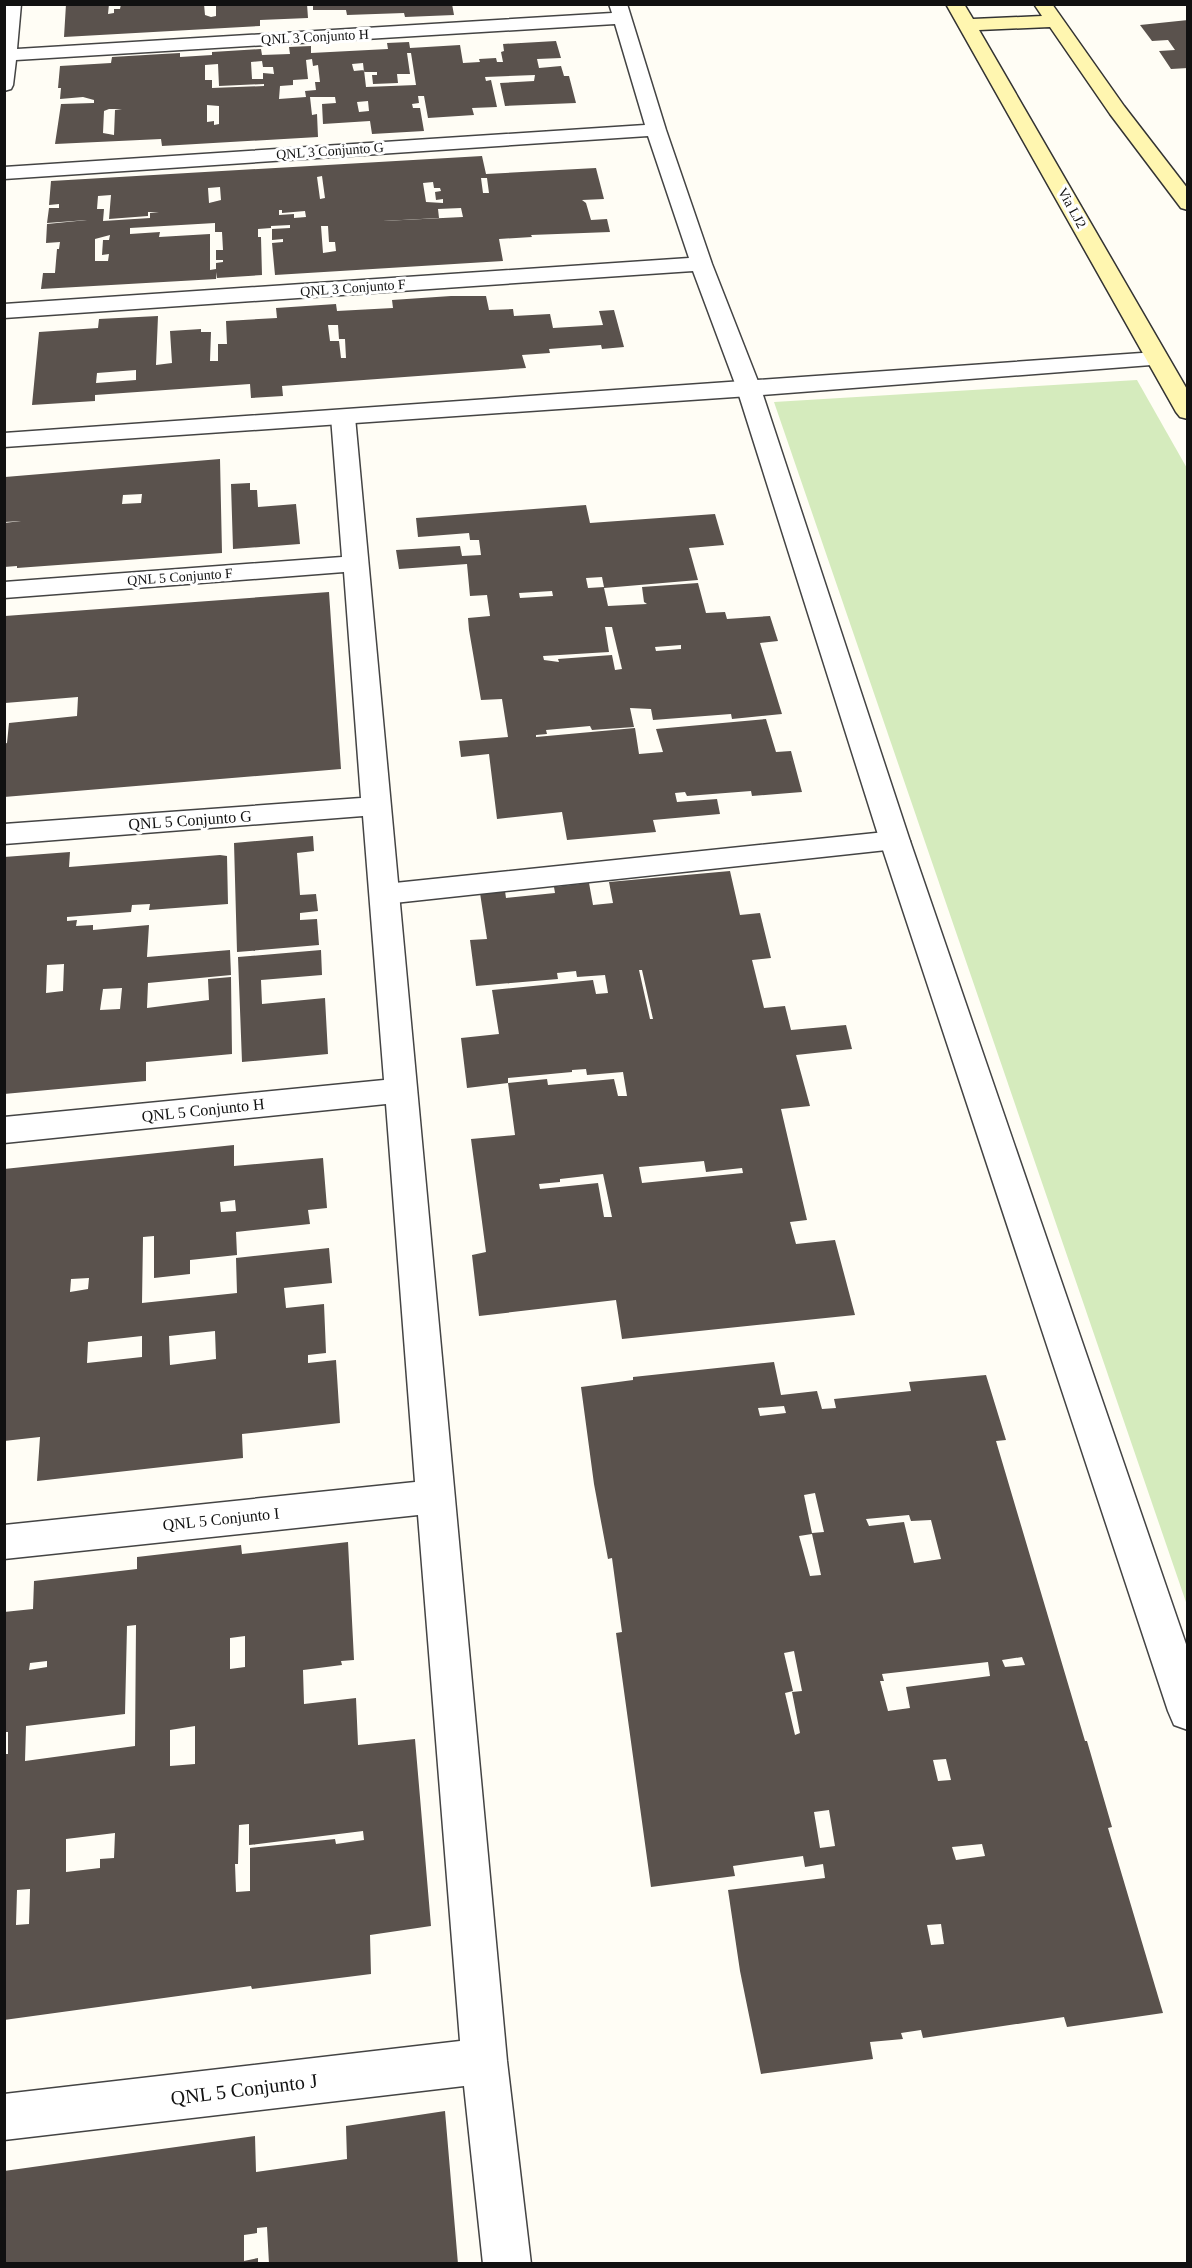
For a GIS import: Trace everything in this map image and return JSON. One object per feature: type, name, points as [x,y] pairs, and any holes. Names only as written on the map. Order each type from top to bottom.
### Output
[{"type":"main road","name":"Via LJ2","points":[[955,4],[1188,412]]},
{"type":"main road","points":[[1043,4],[1188,204]]},
{"type":"main road","points":[[965,25],[1054,21]]},
{"type":"street","points":[[4,85],[12,4]]},
{"type":"street","points":[[620,11],[656,130],[701,264],[749,390],[895,841],[1188,1710]]},
{"type":"street","name":"QNL 3 Conjunto H","points":[[8,55],[620,11]]},
{"type":"street","name":"QNL 3 Conjunto G","points":[[4,173],[656,130]]},
{"type":"street","name":"QNL 3 Conjunto F","points":[[4,311],[701,264]]},
{"type":"street","points":[[4,440],[749,390],[1156,359]]},
{"type":"street","points":[[343,417],[484,2061],[507,2264]]},
{"type":"street","name":"QNL 5 Conjunto F","points":[[4,590],[355,564]]},
{"type":"street","name":"QNL 5 Conjunto G","points":[[4,834],[375,806]]},
{"type":"street","points":[[385,894],[895,841]]},
{"type":"street","name":"QNL 5 Conjunto H","points":[[4,1130],[401,1090]]},
{"type":"street","name":"QNL 5 Conjunto I","points":[[4,1542],[437,1496]]},
{"type":"street","name":"QNL 5 Conjunto J","points":[[4,2116],[484,2061]]},
{"type":"green space","points":[[1137,380],[1188,470],[1187,1605],[774,402]]},
{"type":"building","points":[[66,4],[109,4],[108,14],[114,13],[114,9],[120,9],[121,4],[204,4],[205,15],[211,17],[216,16],[216,4],[307,4],[308,18],[260,20],[260,26],[64,37]]},
{"type":"building","points":[[313,4],[452,4],[454,15],[405,17],[404,13],[347,15],[346,10],[313,10]]},
{"type":"building","points":[[1188,20],[1188,68],[1171,69],[1159,51],[1175,50],[1168,40],[1152,41],[1140,25]]},
{"type":"building","points":[[556,41],[561,58],[537,59],[539,68],[561,66],[564,76],[569,76],[576,103],[505,106],[500,83],[534,81],[535,75],[485,77],[486,81],[491,80],[497,107],[472,108],[474,115],[428,118],[424,96],[418,96],[419,103],[412,104],[413,108],[420,108],[424,131],[372,134],[370,121],[323,124],[322,104],[336,103],[335,97],[310,97],[312,115],[317,114],[318,137],[162,146],[161,139],[55,144],[61,104],[94,103],[94,100],[83,97],[60,99],[61,88],[58,88],[60,66],[111,63],[112,57],[180,53],[180,57],[212,55],[212,52],[261,49],[262,55],[290,54],[289,47],[311,46],[311,53],[388,49],[387,43],[409,42],[410,48],[460,45],[463,63],[496,58],[497,62],[503,62],[501,52],[504,51],[503,44]],"holes":[[[407,53],[411,53],[416,85],[366,87],[364,72],[377,72],[377,75],[372,75],[373,84],[398,83],[397,74],[410,74]],[[312,59],[313,66],[318,65],[320,82],[315,82],[316,90],[305,91],[306,97],[279,99],[280,86],[293,85],[293,80],[308,79],[306,60]],[[262,61],[263,67],[273,67],[274,74],[263,73],[263,79],[252,79],[251,62]],[[363,63],[364,70],[354,71],[352,64]],[[218,64],[219,86],[264,84],[264,86],[212,88],[212,80],[205,80],[205,65]],[[368,101],[369,111],[359,112],[357,102]],[[207,105],[219,106],[219,124],[214,125],[214,121],[207,122]],[[122,109],[115,110],[114,135],[103,133],[104,111]]]},
{"type":"building","points":[[482,156],[486,174],[596,168],[604,199],[582,200],[586,203],[591,220],[607,219],[610,232],[531,235],[532,237],[499,239],[503,261],[275,275],[272,243],[283,242],[283,239],[272,240],[272,229],[290,228],[290,225],[271,226],[271,228],[258,229],[258,237],[261,237],[262,275],[217,278],[217,272],[216,279],[41,289],[43,273],[55,273],[57,249],[59,249],[60,242],[46,243],[47,224],[87,220],[47,223],[49,208],[59,208],[59,204],[49,205],[51,181]],"holes":[[[322,176],[325,198],[320,199],[317,177]],[[481,178],[487,178],[489,193],[483,193]],[[433,182],[434,188],[440,188],[441,191],[435,192],[436,200],[443,199],[443,203],[426,202],[423,183]],[[220,187],[221,200],[209,203],[208,188]],[[111,195],[109,219],[148,216],[148,212],[159,212],[150,213],[150,218],[103,221],[104,209],[97,209],[98,196]],[[461,208],[463,217],[383,221],[439,218],[438,209]],[[279,210],[282,210],[282,213],[305,211],[306,217],[294,218],[294,214],[279,215]],[[215,223],[215,232],[222,232],[223,250],[216,250],[216,260],[223,260],[223,262],[216,263],[216,269],[210,270],[210,234],[159,237],[160,232],[130,234],[130,228]],[[321,226],[328,226],[329,242],[335,242],[336,251],[323,253]],[[110,235],[109,240],[103,240],[102,255],[109,254],[108,261],[95,261],[95,239]]]},
{"type":"building","points":[[486,296],[489,310],[513,309],[514,316],[550,314],[553,328],[603,325],[599,311],[614,310],[624,347],[602,349],[601,345],[549,349],[550,353],[522,355],[526,368],[282,386],[283,396],[251,398],[250,384],[95,395],[95,401],[32,405],[39,332],[98,328],[99,319],[158,316],[156,365],[172,363],[170,331],[201,329],[201,332],[211,332],[210,361],[218,361],[218,344],[227,344],[226,321],[277,318],[276,308],[336,304],[337,311],[393,308],[392,300]],"holes":[[[328,325],[338,325],[339,339],[345,339],[346,358],[341,358],[339,341],[330,341]],[[136,370],[136,380],[96,383],[97,373]]]},
{"type":"building","points":[[220,459],[222,553],[17,568],[17,566],[4,567],[4,523],[21,521],[5,522],[5,477]],"holes":[[[142,494],[141,503],[122,504],[123,495]]]},
{"type":"building","points":[[250,483],[250,490],[257,490],[258,507],[296,504],[300,544],[233,549],[231,484]]},
{"type":"building","points":[[586,505],[590,523],[715,514],[724,545],[689,548],[698,580],[604,588],[608,606],[647,604],[644,602],[642,587],[698,583],[706,613],[725,612],[727,619],[770,616],[778,641],[760,643],[782,714],[732,719],[731,714],[653,720],[651,709],[630,708],[634,727],[592,730],[590,726],[546,730],[547,734],[536,735],[536,737],[635,728],[639,754],[663,752],[656,729],[766,719],[776,752],[791,751],[802,792],[752,796],[751,791],[687,796],[685,792],[675,793],[677,802],[717,799],[720,814],[653,820],[656,832],[567,840],[562,812],[497,819],[489,754],[461,757],[459,741],[508,737],[502,699],[481,700],[469,630],[468,618],[490,616],[487,595],[470,596],[467,564],[399,569],[396,550],[460,546],[462,556],[481,555],[479,540],[470,540],[469,533],[418,537],[416,518]],"holes":[[[602,577],[604,587],[588,588],[586,578]],[[552,591],[553,596],[520,598],[519,593]],[[605,627],[612,627],[622,669],[615,670],[612,655],[558,659],[559,662],[544,660],[543,656],[609,652]],[[681,645],[681,649],[656,651],[655,647]]]},
{"type":"building","points":[[329,592],[341,769],[4,797],[4,744],[7,743],[9,723],[77,716],[78,697],[5,703],[5,616]]},
{"type":"building","points":[[313,836],[314,851],[297,853],[300,895],[316,894],[318,911],[300,913],[300,920],[317,919],[319,945],[237,952],[234,843]]},
{"type":"building","points":[[70,852],[69,867],[227,856],[228,904],[149,910],[150,904],[132,905],[131,912],[67,917],[67,921],[77,920],[76,926],[93,925],[93,930],[149,925],[147,957],[230,950],[231,975],[148,983],[147,1008],[209,1000],[208,979],[231,977],[232,1054],[146,1062],[146,1081],[4,1094],[4,857]],"holes":[[[64,964],[63,991],[46,993],[47,965]],[[122,988],[120,1009],[100,1010],[103,989]]]},
{"type":"building","points":[[730,871],[740,915],[760,913],[771,958],[752,960],[764,1008],[785,1006],[791,1030],[846,1025],[852,1049],[796,1055],[810,1106],[781,1109],[807,1220],[790,1222],[796,1244],[835,1240],[855,1315],[622,1339],[616,1300],[479,1316],[472,1255],[486,1252],[471,1139],[515,1135],[508,1083],[467,1088],[461,1038],[499,1034],[492,990],[593,980],[596,994],[608,993],[605,975],[577,977],[576,971],[557,973],[558,979],[476,986],[470,940],[487,939],[480,893],[505,891],[506,898],[555,893],[554,887],[589,883],[593,905],[613,903],[609,882]],"holes":[[[639,970],[642,970],[653,1019],[650,1019]],[[586,1069],[587,1075],[623,1072],[627,1096],[618,1096],[614,1079],[548,1085],[547,1079],[508,1083],[508,1078]],[[704,1161],[706,1172],[742,1168],[743,1173],[642,1183],[639,1167]],[[603,1174],[612,1217],[604,1217],[598,1183],[540,1189],[539,1184],[560,1182],[560,1179]]]},
{"type":"building","points":[[321,950],[322,975],[261,980],[262,1004],[325,998],[328,1054],[242,1062],[238,957]]},
{"type":"building","points":[[234,1145],[234,1166],[323,1158],[327,1208],[308,1210],[310,1224],[236,1232],[237,1255],[190,1260],[190,1274],[154,1278],[154,1236],[143,1237],[142,1303],[237,1293],[236,1258],[329,1248],[332,1283],[284,1288],[286,1308],[324,1304],[326,1353],[308,1355],[308,1363],[336,1360],[340,1423],[242,1434],[243,1458],[37,1481],[40,1437],[4,1441],[4,1169]],"holes":[[[235,1200],[236,1211],[221,1212],[220,1202]],[[89,1278],[88,1289],[70,1292],[71,1279]],[[215,1331],[216,1359],[170,1365],[169,1336]],[[142,1336],[142,1357],[87,1363],[88,1342]]]},
{"type":"building","points":[[774,1362],[781,1395],[817,1391],[822,1409],[836,1408],[834,1399],[911,1391],[909,1382],[986,1375],[1006,1440],[996,1441],[1085,1741],[1087,1741],[1112,1827],[1108,1828],[1163,2013],[1067,2027],[1064,2017],[923,2038],[921,2030],[901,2033],[903,2039],[870,2042],[873,2059],[761,2074],[740,1971],[728,1890],[825,1878],[823,1864],[805,1867],[803,1856],[733,1866],[735,1876],[651,1887],[616,1633],[622,1632],[612,1558],[608,1559],[594,1484],[581,1387],[633,1380],[633,1377]],"holes":[[[784,1406],[786,1413],[760,1416],[758,1408]],[[815,1493],[824,1532],[812,1533],[804,1495]],[[909,1515],[911,1521],[931,1520],[941,1559],[914,1563],[904,1522],[869,1526],[866,1519]],[[812,1534],[821,1575],[810,1576],[799,1536]],[[794,1651],[802,1691],[792,1692],[800,1733],[795,1735],[785,1693],[793,1691],[784,1653]],[[1022,1657],[1025,1665],[1005,1667],[1002,1660]],[[988,1662],[990,1676],[906,1687],[910,1708],[888,1711],[880,1681],[884,1681],[882,1674]],[[946,1759],[951,1780],[938,1781],[933,1760]],[[829,1810],[835,1846],[820,1848],[814,1812]],[[982,1844],[985,1856],[956,1860],[952,1847]],[[941,1924],[944,1944],[931,1945],[927,1925]]]},
{"type":"building","points":[[348,1542],[354,1660],[341,1661],[342,1665],[303,1670],[304,1704],[356,1698],[358,1745],[415,1739],[431,1926],[370,1935],[371,1974],[252,1989],[251,1986],[4,2020],[4,1754],[8,1754],[8,1732],[4,1732],[4,1612],[33,1609],[34,1581],[137,1569],[137,1557],[241,1545],[242,1554]],"holes":[[[136,1625],[135,1746],[25,1761],[26,1726],[125,1714],[127,1626]],[[245,1636],[245,1667],[230,1669],[230,1638]],[[47,1661],[47,1667],[29,1670],[30,1663]],[[195,1726],[195,1764],[170,1766],[170,1730]],[[249,1824],[249,1845],[363,1831],[364,1840],[336,1844],[335,1839],[250,1848],[250,1891],[236,1892],[235,1864],[238,1864],[239,1825]],[[115,1833],[114,1858],[100,1859],[100,1868],[66,1872],[66,1839]],[[30,1889],[29,1924],[16,1925],[17,1890]]]},
{"type":"building","points":[[445,2111],[458,2264],[269,2264],[267,2227],[257,2228],[257,2233],[244,2235],[244,2261],[258,2258],[258,2264],[4,2264],[4,2171],[255,2136],[256,2172],[347,2159],[346,2126]]}]
